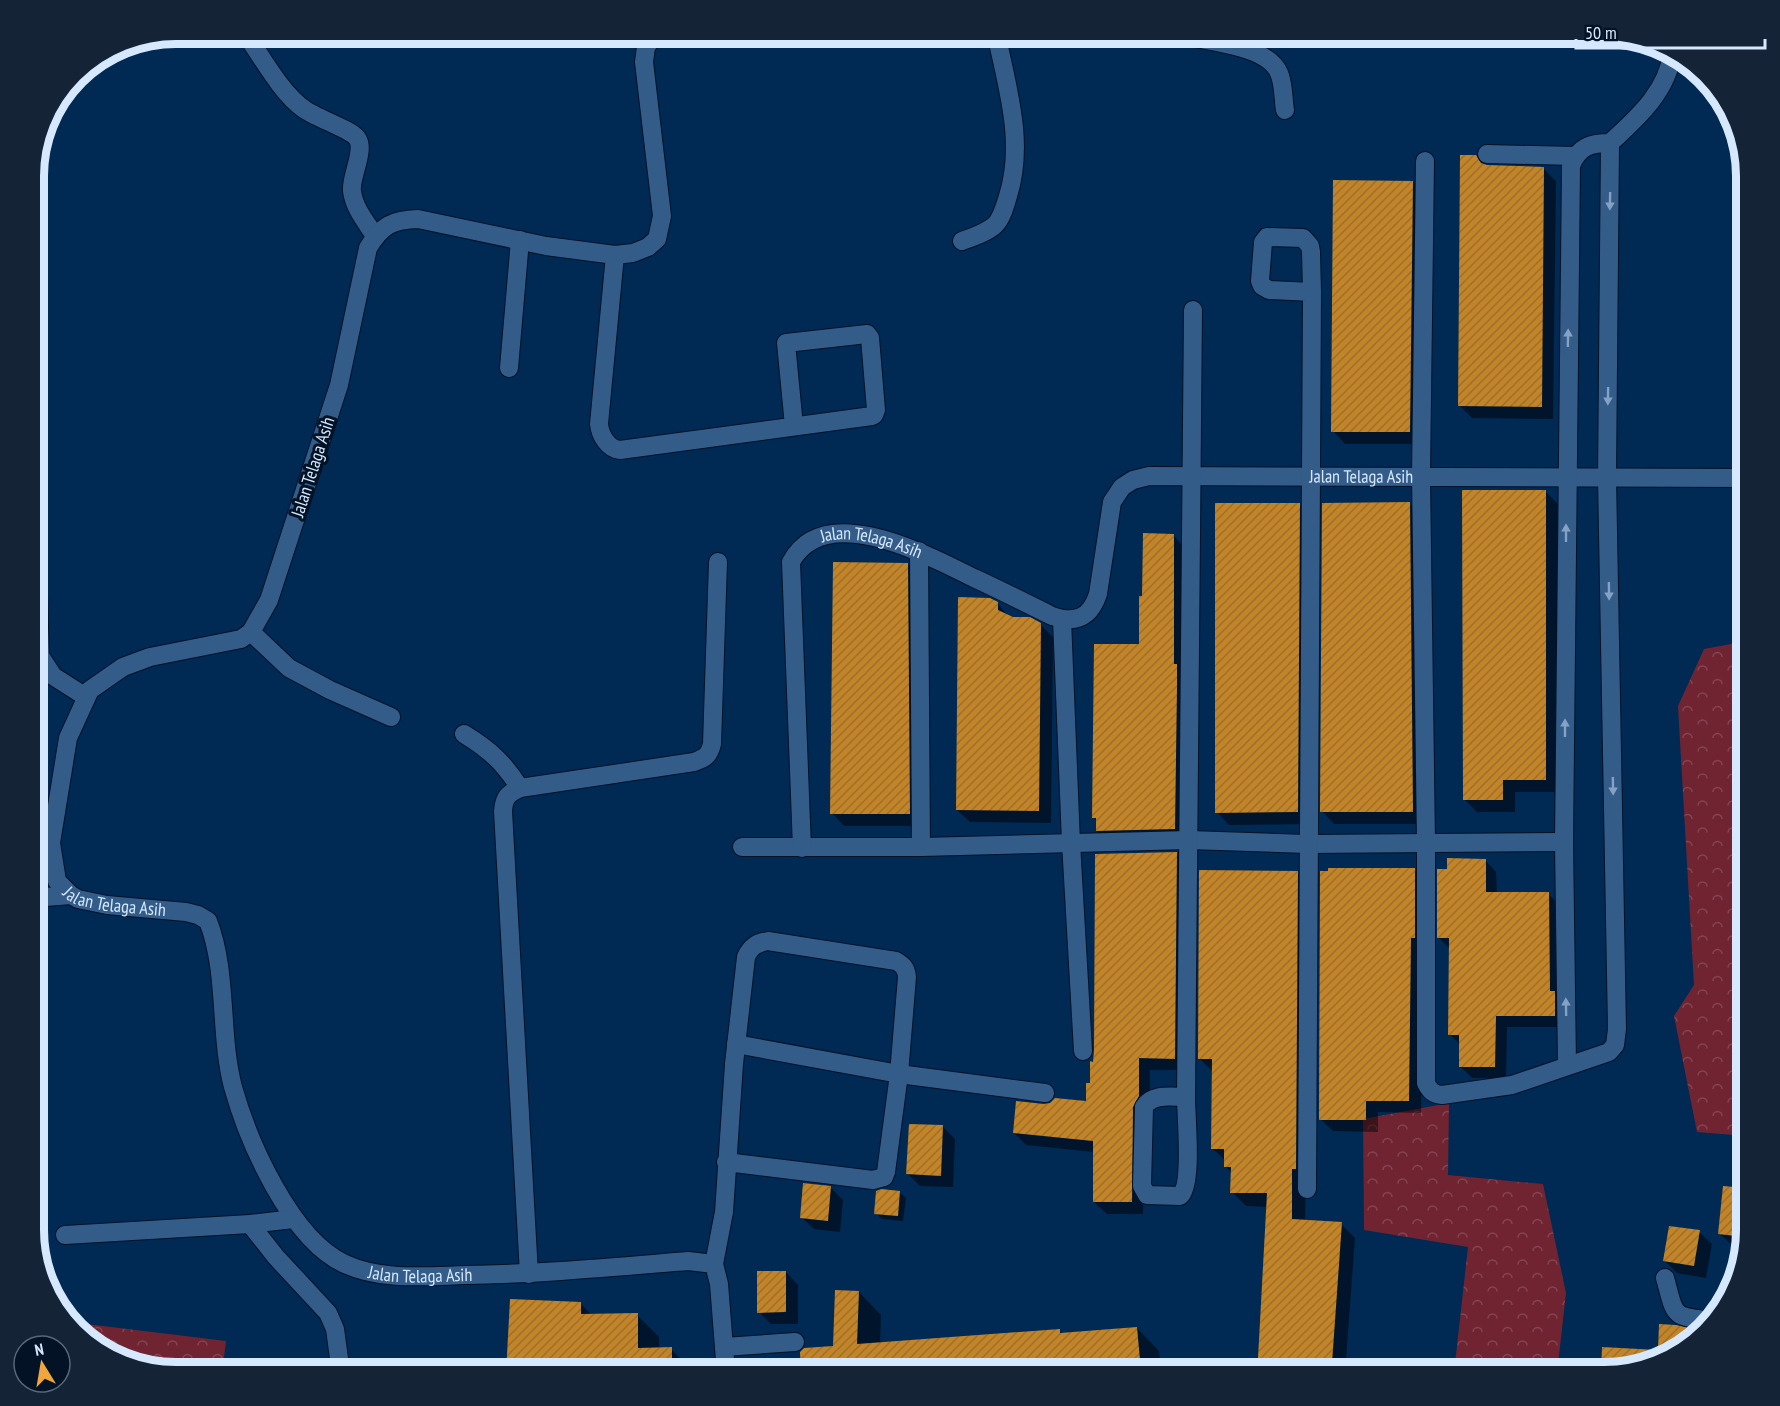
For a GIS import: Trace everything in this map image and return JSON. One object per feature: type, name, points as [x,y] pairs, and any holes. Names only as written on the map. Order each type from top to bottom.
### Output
[{"type":"street","points":[[253,44],[291,98],[303,109],[356,136],[359,151],[351,188],[358,209],[375,236],[387,225],[402,220],[418,219],[520,240],[615,255],[633,254],[648,247],[657,239],[662,216],[644,62],[648,44]]},
{"type":"street","points":[[962,241],[996,224],[1004,211],[1014,176],[1015,133],[998,44]]},
{"type":"street","points":[[1220,44],[1261,54],[1274,65],[1280,74],[1285,110]]},
{"type":"street","points":[[1567,1065],[1564,842],[1571,166],[1575,156],[1594,143],[1610,142],[1650,104],[1674,63]]},
{"type":"street","points":[[1425,161],[1421,476],[1426,843],[1426,1083],[1430,1091],[1443,1095],[1512,1085],[1609,1052],[1615,1045],[1617,1029],[1607,477],[1610,142]]},
{"type":"street","points":[[1487,154],[1575,156]]},
{"type":"street","name":"Jalan Telaga Asih","points":[[375,236],[368,248],[339,385],[269,600],[251,632],[241,639],[150,657],[123,667],[90,690],[68,738],[51,843],[57,881],[70,896],[78,899],[186,912],[208,921],[216,948],[228,1068],[241,1113],[266,1171],[294,1219],[320,1248],[344,1264],[375,1274],[415,1277],[530,1274],[688,1261],[714,1264]]},
{"type":"street","points":[[509,368],[520,240]]},
{"type":"street","points":[[615,255],[599,424],[602,436],[611,448],[620,450],[794,426],[875,414],[870,338],[867,334],[786,343],[794,426]]},
{"type":"street","points":[[1306,1189],[1311,292]]},
{"type":"street","points":[[1186,1097],[1150,1099],[1144,1107],[1142,1186],[1147,1196],[1180,1196],[1184,1192],[1187,1174],[1193,310]]},
{"type":"street","name":"Jalan Telaga Asih","points":[[802,848],[791,562],[796,552],[805,543],[817,538],[859,534],[901,543],[1062,619],[1077,619],[1087,615],[1094,607],[1112,502],[1122,487],[1132,480],[1149,477],[1193,476],[1736,478]]},
{"type":"street","points":[[919,551],[921,847]]},
{"type":"street","points":[[530,1274],[502,812],[504,799],[510,792],[520,788],[705,759],[712,744],[718,562]]},
{"type":"street","points":[[1062,619],[1071,843],[1083,1051]]},
{"type":"street","points":[[251,632],[289,668],[330,690],[391,717]]},
{"type":"street","points":[[44,665],[53,676],[86,697]]},
{"type":"street","points":[[464,734],[487,748],[506,767],[520,788]]},
{"type":"street","points":[[742,848],[921,847],[1189,840],[1308,844],[1564,842]]},
{"type":"street","points":[[44,897],[70,896]]},
{"type":"street","points":[[725,1363],[719,1284],[714,1264],[724,1212],[726,1162],[736,1044],[746,957],[754,945],[768,942],[897,961],[906,970],[907,977],[899,1074],[884,1177],[873,1180],[726,1162]]},
{"type":"street","points":[[736,1044],[899,1074],[1045,1093]]},
{"type":"street","points":[[65,1235],[250,1224],[294,1219]]},
{"type":"street","points":[[250,1224],[276,1257],[328,1313],[335,1329],[340,1363]]},
{"type":"street","points":[[1665,1278],[1674,1311],[1681,1317],[1702,1320]]},
{"type":"street","points":[[724,1347],[795,1342]]},
{"type":"green space","points":[[1736,643],[1736,1135],[1697,1132],[1674,1016],[1694,985],[1678,706],[1704,649]]},
{"type":"green space","points":[[1449,1103],[1448,1175],[1543,1184],[1566,1293],[1558,1363],[1455,1363],[1468,1247],[1364,1230],[1363,1119]]},
{"type":"green space","points":[[81,1323],[226,1341],[223,1363],[158,1361],[133,1356],[117,1349]]},
{"type":"building","points":[[1460,155],[1476,155],[1481,163],[1487,165],[1544,167],[1542,407],[1458,406]]},
{"type":"building","points":[[1333,180],[1413,181],[1410,432],[1331,432]]},
{"type":"building","points":[[1462,490],[1546,490],[1546,780],[1503,780],[1503,800],[1463,800]]},
{"type":"building","points":[[1410,502],[1413,812],[1320,812],[1322,503]]},
{"type":"building","points":[[1215,503],[1300,503],[1298,812],[1215,813]]},
{"type":"building","points":[[1143,533],[1174,534],[1174,664],[1177,664],[1175,829],[1096,831],[1096,818],[1092,818],[1094,644],[1139,644]]},
{"type":"building","points":[[833,562],[908,563],[910,814],[830,814]]},
{"type":"building","points":[[958,597],[990,598],[998,602],[998,610],[1013,617],[1030,617],[1041,623],[1039,811],[956,810]]},
{"type":"building","points":[[1177,852],[1175,1059],[1139,1058],[1139,1096],[1133,1107],[1132,1202],[1093,1202],[1093,1141],[1013,1133],[1016,1101],[1044,1104],[1050,1103],[1055,1098],[1086,1101],[1086,1083],[1090,1083],[1090,1061],[1093,1062],[1094,1050],[1095,854]]},
{"type":"building","points":[[1447,858],[1486,859],[1486,892],[1549,892],[1550,991],[1555,991],[1555,1016],[1496,1016],[1495,1067],[1459,1067],[1459,1035],[1448,1035],[1449,938],[1437,938],[1437,869],[1447,869]]},
{"type":"building","points":[[1328,868],[1415,868],[1415,938],[1411,938],[1409,1101],[1366,1101],[1366,1120],[1319,1120],[1320,871],[1328,871]]},
{"type":"building","points":[[1199,870],[1298,871],[1296,1169],[1292,1169],[1292,1219],[1342,1222],[1332,1363],[1258,1358],[1267,1193],[1230,1193],[1231,1167],[1224,1167],[1224,1149],[1211,1149],[1212,1059],[1198,1059]]},
{"type":"building","points":[[909,1124],[943,1125],[941,1176],[906,1174]]},
{"type":"building","points":[[803,1183],[831,1186],[828,1221],[800,1218]]},
{"type":"building","points":[[1723,1186],[1736,1187],[1736,1236],[1718,1234]]},
{"type":"building","points":[[881,1189],[900,1191],[898,1216],[874,1214],[876,1191]]},
{"type":"building","points":[[1669,1226],[1700,1230],[1694,1266],[1663,1261]]},
{"type":"building","points":[[757,1271],[786,1271],[786,1312],[757,1313]]},
{"type":"building","points":[[835,1290],[859,1291],[857,1344],[1060,1329],[1060,1333],[1137,1327],[1140,1363],[801,1363],[800,1352],[804,1348],[833,1346]]},
{"type":"building","points":[[510,1299],[581,1302],[581,1314],[638,1313],[638,1348],[672,1347],[672,1363],[507,1363]]},
{"type":"building","points":[[1659,1324],[1693,1329],[1671,1345],[1647,1356],[1601,1363],[1602,1347],[1658,1350]]}]
